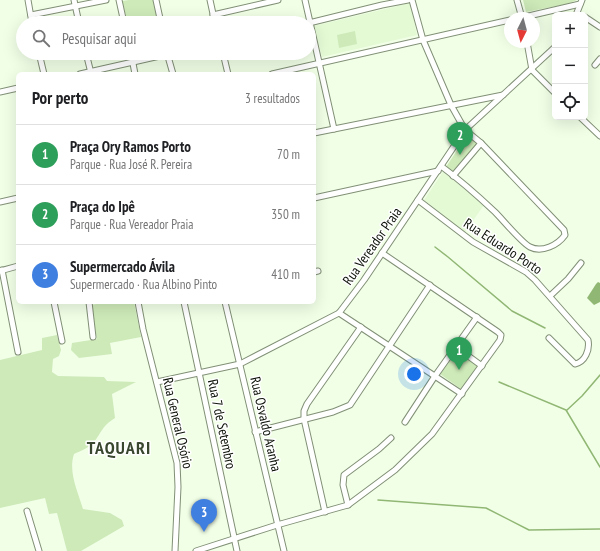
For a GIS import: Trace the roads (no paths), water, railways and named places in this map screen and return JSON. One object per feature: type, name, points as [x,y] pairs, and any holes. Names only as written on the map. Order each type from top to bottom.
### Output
[{"type":"street","points":[[28,0],[31,15],[106,0]]},
{"type":"street","points":[[74,0],[77,16]]},
{"type":"street","points":[[119,0],[122,16]]},
{"type":"street","points":[[156,0],[159,16]]},
{"type":"street","points":[[210,0],[213,14],[278,0]]},
{"type":"street","points":[[305,0],[308,16]]},
{"type":"street","points":[[316,22],[408,0]]},
{"type":"street","points":[[316,198],[439,169],[453,176],[484,202],[527,244],[536,248],[551,246],[557,244],[564,237],[566,232],[481,144],[465,130],[451,105],[423,40],[412,0]]},
{"type":"street","points":[[517,0],[520,12]]},
{"type":"street","points":[[540,13],[581,2],[578,12]]},
{"type":"street","points":[[588,19],[600,27]]},
{"type":"street","points":[[281,72],[504,21]]},
{"type":"street","points":[[316,47],[334,129]]},
{"type":"street","points":[[528,48],[532,70],[552,90]]},
{"type":"street","name":"Rua Vereador Praia","points":[[157,382],[240,364],[338,313],[345,306],[382,253],[465,130],[532,70],[554,48]]},
{"type":"street","points":[[595,65],[600,59]]},
{"type":"street","points":[[41,60],[44,72]]},
{"type":"street","points":[[88,60],[91,72]]},
{"type":"street","points":[[95,72],[141,60]]},
{"type":"street","points":[[170,60],[173,72]]},
{"type":"street","points":[[225,60],[228,72]]},
{"type":"street","points":[[133,62],[135,72]]},
{"type":"street","points":[[0,92],[16,88]]},
{"type":"street","points":[[316,134],[504,95]]},
{"type":"street","points":[[583,120],[600,136]]},
{"type":"street","points":[[453,176],[481,144]]},
{"type":"street","points":[[0,202],[16,198]]},
{"type":"street","name":"Rua Eduardo Porto","points":[[418,200],[473,242],[526,272],[550,296],[588,340],[589,348],[580,363],[575,364],[549,338]]},
{"type":"street","points":[[196,551],[235,540],[277,525],[348,505],[395,470],[432,434],[500,340],[502,336],[501,334],[382,253]]},
{"type":"street","points":[[550,296],[568,279],[581,263]]},
{"type":"street","points":[[16,266],[1,270],[18,352]]},
{"type":"street","points":[[255,432],[332,412],[350,405],[430,285]]},
{"type":"street","points":[[54,304],[62,341]]},
{"type":"street","points":[[89,304],[93,337]]},
{"type":"street","name":"Rua General Osório","points":[[138,304],[143,329],[177,463],[178,474],[175,551]]},
{"type":"street","name":"Rua 7 de Setembro","points":[[184,304],[237,551]]},
{"type":"street","name":"Rua Osvaldo Aranha","points":[[225,304],[284,551]]},
{"type":"street","points":[[338,313],[462,394]]},
{"type":"street","points":[[405,422],[435,376],[477,317]]},
{"type":"street","points":[[325,512],[304,419],[304,411],[307,404],[361,327]]},
{"type":"street","points":[[456,347],[482,366]]},
{"type":"street","points":[[348,505],[343,485],[344,475],[379,449],[391,438]]},
{"type":"street","points":[[27,511],[39,551]]},
{"type":"waterway","points":[[435,247],[512,311],[545,328]]},
{"type":"waterway","points":[[567,410],[582,396],[600,375]]},
{"type":"waterway","points":[[499,382],[566,410],[600,467]]},
{"type":"waterway","points":[[378,500],[486,508],[529,530],[600,529]]},
{"type":"place","name":"Praça do Ipê","points":[[460,155]]},
{"type":"place","name":"Praça Ory Ramos Porto","points":[[459,370]]},
{"type":"place","name":"Supermercado Ávila","points":[[204,532]]},
{"type":"district","name":"TAQUARI","points":[[119,448]]}]
